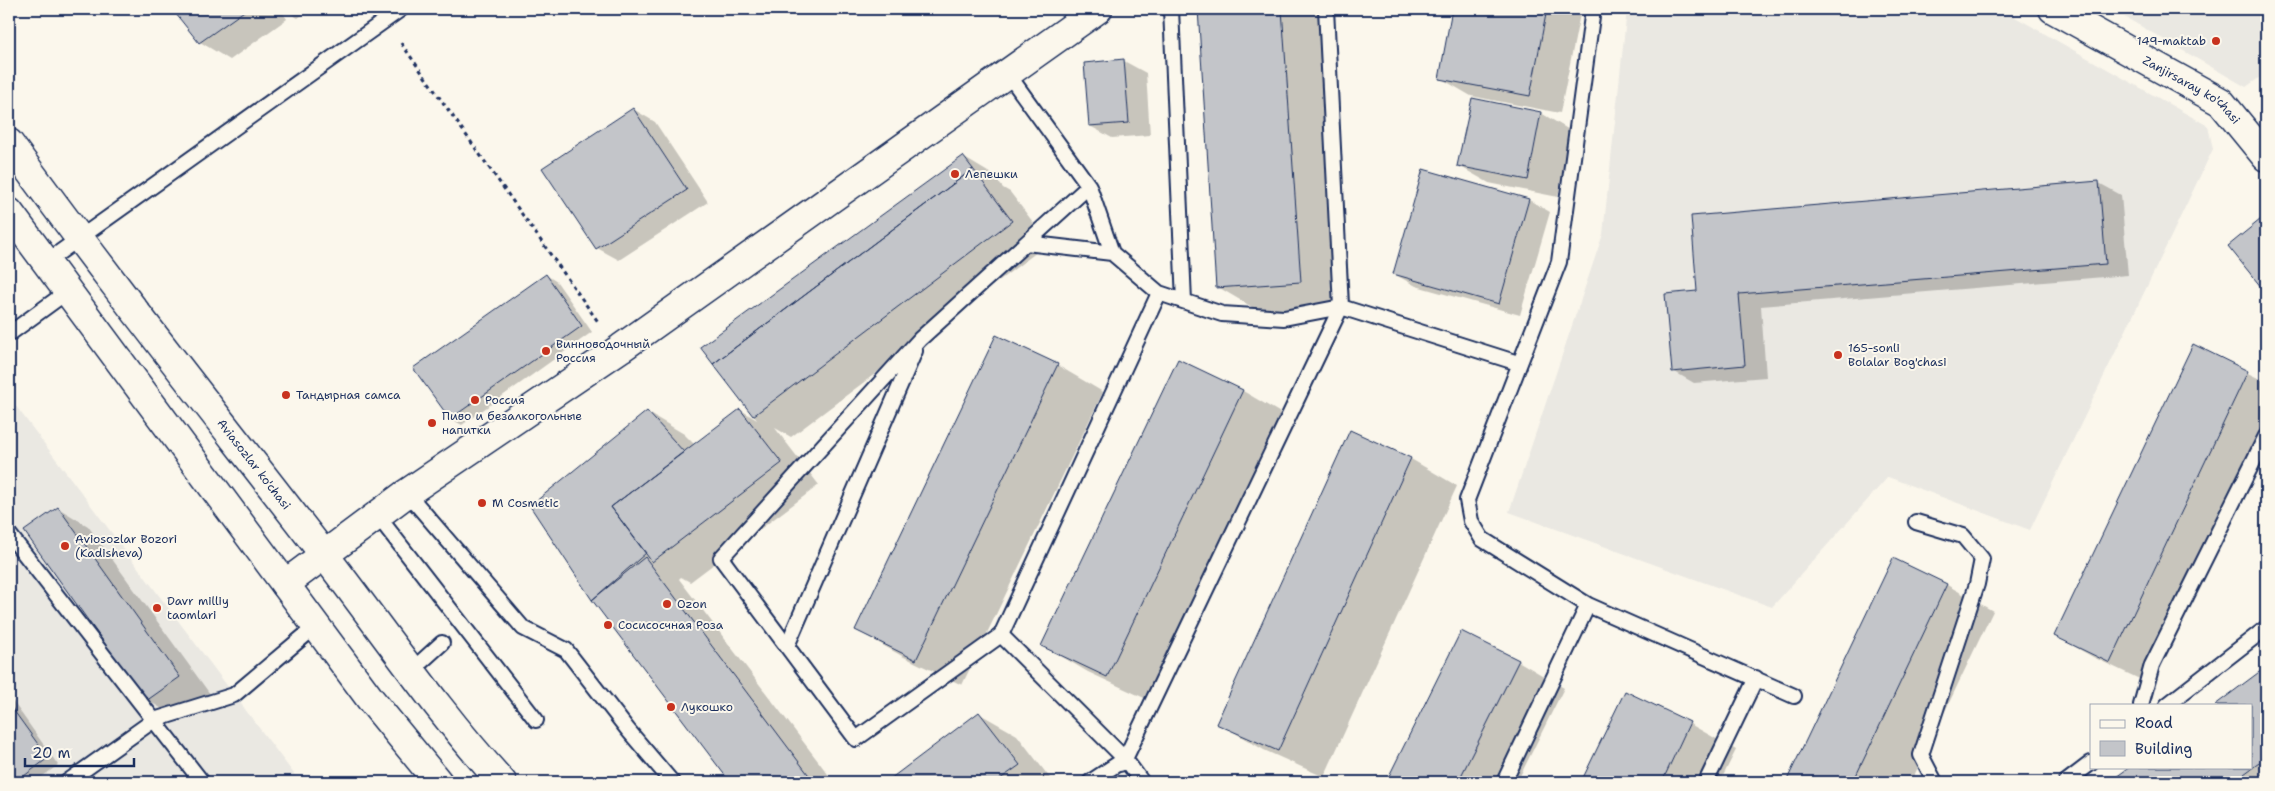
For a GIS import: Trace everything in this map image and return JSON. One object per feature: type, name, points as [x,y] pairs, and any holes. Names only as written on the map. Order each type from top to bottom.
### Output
[{"type":"main road","points":[[285,584],[407,493],[621,348],[1098,9]]},
{"type":"main road","name":"Zanjirsaray ko'chasi","points":[[2053,9],[2221,102],[2266,157]]},
{"type":"main road","name":"Aviasozlar ko'chasi","points":[[9,143],[79,239],[324,555],[410,672],[502,782]]},
{"type":"main road","points":[[9,212],[371,700],[438,782]]},
{"type":"lane","points":[[46,262],[400,9]]},
{"type":"lane","points":[[1171,9],[1184,301]]},
{"type":"lane","points":[[1106,782],[1125,759],[1341,307],[1326,9]]},
{"type":"lane","points":[[1593,9],[1559,262],[1518,363],[1467,500],[1471,521],[1482,540],[1588,605],[1794,696]]},
{"type":"lane","points":[[1008,74],[1089,186],[1112,253],[1159,293],[1222,314],[1284,318],[1341,307],[1518,363]]},
{"type":"lane","points":[[1089,186],[920,339],[721,558],[856,739],[1001,635],[1159,293]]},
{"type":"lane","points":[[1026,243],[1112,253]]},
{"type":"lane","points":[[9,334],[68,291]]},
{"type":"lane","points":[[787,646],[920,339]]},
{"type":"lane","points":[[2141,704],[2152,665],[2266,436]]},
{"type":"lane","points":[[407,493],[523,628],[566,650],[628,730],[672,782]]},
{"type":"lane","points":[[377,516],[536,720]]},
{"type":"lane","points":[[1916,522],[1963,536],[1982,559],[1977,584],[1921,755],[1935,782]]},
{"type":"lane","points":[[9,534],[202,782]]},
{"type":"lane","points":[[1504,782],[1588,605]]},
{"type":"lane","points":[[67,782],[154,720],[234,695],[316,626]]},
{"type":"lane","points":[[2168,704],[2266,628]]},
{"type":"lane","points":[[1001,635],[1125,759],[1142,782]]},
{"type":"lane","points":[[410,672],[442,643]]},
{"type":"lane","points":[[1706,782],[1756,678]]},
{"type":"lane","points":[[1090,782],[1125,759]]},
{"type":"lane","points":[[2066,782],[2090,764]]},
{"type":"path","points":[[401,43],[601,325],[621,348]]},
{"type":"shaded area","name":"165-sonli Bolalar Bog'chasi","points":[[1627,9],[2001,9],[2208,126],[2213,149],[2030,530],[1888,477],[1772,607],[1509,512],[1603,234]]},
{"type":"shaded area","name":"149-maktab","points":[[2111,9],[2266,9],[2266,73],[2246,87]]},
{"type":"shaded area","name":"Aviosozlar Bozori (Kadisheva)","points":[[9,397],[300,782],[16,782],[48,758],[9,704]]},
{"type":"building","points":[[172,9],[247,9],[199,43]]},
{"type":"building","points":[[1198,9],[1282,9],[1301,282],[1216,288]]},
{"type":"building","points":[[1452,9],[1547,9],[1530,96],[1439,79]]},
{"type":"building","points":[[1124,59],[1129,123],[1089,126],[1084,63]]},
{"type":"building","points":[[1472,98],[1541,112],[1528,180],[1457,166]]},
{"type":"building","points":[[633,108],[687,190],[596,249],[542,168]]},
{"type":"building","points":[[963,156],[973,169],[713,364],[700,347]]},
{"type":"building","points":[[973,169],[1012,221],[753,416],[713,364]]},
{"type":"building","points":[[1423,169],[1529,199],[1499,304],[1393,274]]},
{"type":"building","points":[[2099,181],[2106,264],[1739,294],[1745,365],[1672,372],[1665,294],[1697,291],[1691,216]]},
{"type":"building","points":[[2266,215],[2266,293],[2228,246]]},
{"type":"building","points":[[546,274],[582,326],[450,419],[413,368]]},
{"type":"building","points":[[996,335],[1058,364],[916,660],[855,630]]},
{"type":"building","points":[[2193,344],[2248,371],[2110,663],[2054,636]]},
{"type":"building","points":[[1178,359],[1243,390],[1107,677],[1041,646]]},
{"type":"building","points":[[740,409],[782,463],[652,562],[611,507]]},
{"type":"building","points":[[647,411],[684,452],[611,507],[646,553],[592,600],[530,506]]},
{"type":"building","points":[[1350,430],[1411,458],[1278,751],[1216,724]]},
{"type":"building","points":[[58,507],[180,677],[146,701],[24,531]]},
{"type":"building","points":[[645,557],[814,782],[730,782],[592,600]]},
{"type":"building","points":[[1893,558],[1947,584],[1853,782],[1786,782]]},
{"type":"building","points":[[1461,631],[1519,660],[1458,782],[1386,782]]},
{"type":"building","points":[[2266,667],[2266,758],[2233,782],[2109,782],[2129,768],[2252,768],[2252,704],[2216,704]]},
{"type":"building","points":[[1625,691],[1690,722],[1662,782],[1581,782]]},
{"type":"building","points":[[9,704],[48,758],[16,782],[9,782]]},
{"type":"building","points":[[979,712],[1020,765],[996,782],[886,782]]},
{"type":"place","name":"149-maktab","points":[[2216,41]]},
{"type":"place","name":"Лепешки","points":[[955,174]]},
{"type":"place","name":"Винноводочный Россия","points":[[546,351]]},
{"type":"place","name":"165-sonli Bolalar Bog'chasi","points":[[1838,355]]},
{"type":"place","name":"Тандырная самса","points":[[286,395]]},
{"type":"place","name":"Россия","points":[[475,400]]},
{"type":"place","name":"Пиво и безалкогольные напитки","points":[[432,423]]},
{"type":"place","name":"M Cosmetic","points":[[482,503]]},
{"type":"place","name":"Aviosozlar Bozori (Kadisheva)","points":[[65,546]]},
{"type":"place","name":"Ozon","points":[[667,604]]},
{"type":"place","name":"Davr milliy taomlari","points":[[157,608]]},
{"type":"place","name":"Сосисосчная Роза","points":[[608,625]]},
{"type":"place","name":"Лукошко","points":[[671,707]]}]
